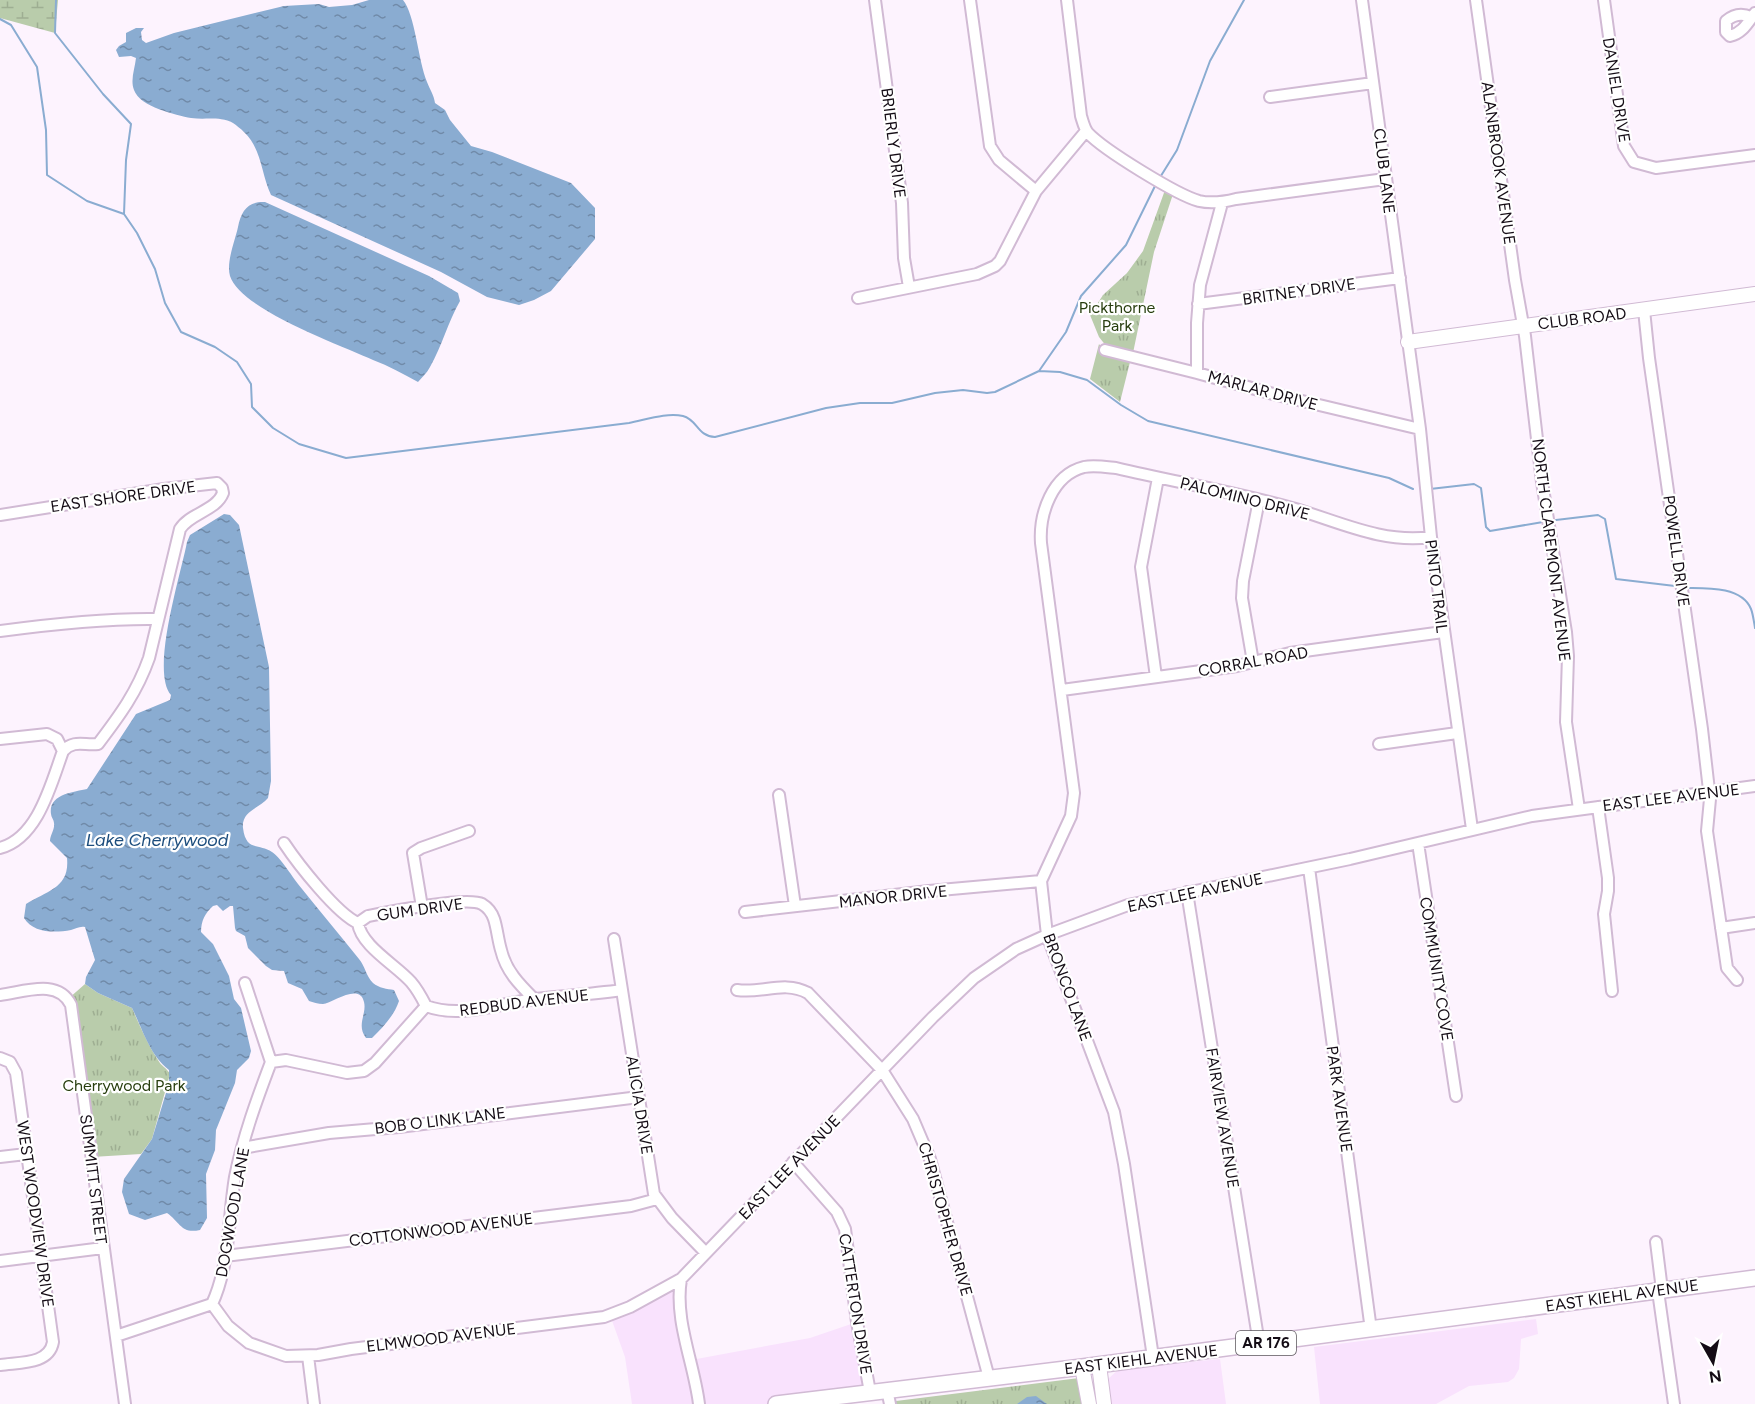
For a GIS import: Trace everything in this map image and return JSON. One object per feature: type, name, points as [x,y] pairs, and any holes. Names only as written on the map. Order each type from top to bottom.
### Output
[{"type":"main road","name":"EAST KIEHL AVENUE","points":[[776,1404],[870,1392],[889,1397],[989,1378],[1082,1368],[1755,1278]]},
{"type":"street","name":"BRIERLY DRIVE","points":[[875,0],[902,203],[903,249],[909,287]]},
{"type":"street","points":[[970,0],[988,136],[992,150],[1008,169],[1036,191]]},
{"type":"street","points":[[1067,0],[1081,116],[1086,131],[1109,150],[1187,197],[1221,203],[1385,179]]},
{"type":"street","name":"CLUB LANE","points":[[1362,0],[1408,342]]},
{"type":"street","name":"ALANBROOK AVENUE","points":[[1476,0],[1523,326]]},
{"type":"street","name":"DANIEL DRIVE","points":[[1604,0],[1624,146],[1634,162],[1656,168],[1755,154]]},
{"type":"street","points":[[1270,97],[1373,83]]},
{"type":"street","points":[[858,298],[977,274],[995,266],[1000,261],[1036,191],[1086,131]]},
{"type":"street","points":[[1197,373],[1200,285],[1221,203]]},
{"type":"street","name":"BRITNEY DRIVE","points":[[1198,304],[1400,278]]},
{"type":"street","name":"CLUB ROAD","points":[[1408,342],[1755,294]]},
{"type":"street","name":"POWELL DRIVE","points":[[1644,310],[1689,629],[1709,793],[1707,831],[1727,968],[1737,980]]},
{"type":"street","name":"NORTH CLAREMONT AVENUE","points":[[1523,326],[1542,482],[1566,632],[1568,656],[1566,722],[1579,809]]},
{"type":"street","name":"PINTO TRAIL","points":[[1408,342],[1443,632],[1472,829]]},
{"type":"street","name":"MARLAR DRIVE","points":[[1105,350],[1277,395],[1420,429]]},
{"type":"street","name":"PALOMINO DRIVE","points":[[1062,690],[1040,536],[1045,508],[1061,480],[1072,472],[1089,466],[1116,468],[1259,500],[1381,535],[1415,539],[1431,537]]},
{"type":"street","points":[[1156,677],[1141,567],[1158,478]]},
{"type":"street","name":"EAST SHORE DRIVE","points":[[0,515],[164,489],[217,483],[222,488],[221,497],[217,502],[190,518],[180,529],[149,658],[142,678],[125,710],[98,744],[75,743],[63,751]]},
{"type":"street","points":[[1253,662],[1242,598],[1243,581],[1259,500]]},
{"type":"street","points":[[0,631],[130,618],[158,619]]},
{"type":"street","name":"CORRAL ROAD","points":[[1062,690],[1253,662],[1290,653],[1443,632]]},
{"type":"street","points":[[1041,881],[1067,826],[1073,807],[1074,785],[1062,690]]},
{"type":"street","points":[[1379,744],[1457,733]]},
{"type":"street","points":[[0,739],[47,734],[57,738],[63,751],[34,823],[20,839],[0,848]]},
{"type":"street","name":"EAST LEE AVENUE","points":[[681,1279],[974,978],[1016,949],[1128,905],[1309,868],[1472,829],[1532,816],[1755,786]]},
{"type":"street","points":[[779,795],[795,906]]},
{"type":"street","points":[[1598,807],[1608,878],[1604,914],[1612,991]]},
{"type":"street","points":[[422,907],[412,853],[469,831]]},
{"type":"street","name":"GUM DRIVE","points":[[284,843],[334,904],[349,919],[358,923]]},
{"type":"street","name":"COMMUNITY COVE","points":[[1418,843],[1456,1096]]},
{"type":"street","name":"PARK AVENUE","points":[[1309,868],[1371,1330]]},
{"type":"street","name":"MANOR DRIVE","points":[[745,912],[1041,881]]},
{"type":"street","name":"BRONCO LANE","points":[[1041,881],[1047,935],[1114,1112],[1153,1357]]},
{"type":"street","name":"FAIRVIEW AVENUE","points":[[1187,892],[1259,1344]]},
{"type":"street","name":"GUM DRIVE","points":[[358,923],[368,916],[422,907],[470,902],[482,904],[489,910],[494,921],[501,952],[510,973],[534,999]]},
{"type":"street","name":"GUM DRIVE","points":[[358,923],[360,932],[372,948],[411,982],[426,1006]]},
{"type":"street","points":[[1721,928],[1755,923]]},
{"type":"street","name":"ALICIA DRIVE","points":[[614,939],[652,1185],[657,1199],[705,1252]]},
{"type":"street","points":[[245,983],[271,1062],[286,1060],[347,1073],[364,1071],[375,1063],[426,1006]]},
{"type":"street","name":"CHRISTOPHER DRIVE","points":[[737,990],[749,992],[782,986],[794,987],[808,993],[882,1070],[914,1119],[930,1159],[989,1378]]},
{"type":"street","name":"SUMMITT STREET","points":[[0,995],[48,988],[64,994],[71,1005],[125,1404]]},
{"type":"street","name":"REDBUD AVENUE","points":[[426,1006],[447,1012],[534,999],[622,990]]},
{"type":"street","name":"WEST WOODVIEW DRIVE","points":[[0,1058],[10,1062],[16,1073],[53,1342],[51,1350],[45,1357],[0,1365]]},
{"type":"street","name":"DOGWOOD LANE","points":[[212,1304],[221,1280],[242,1148],[271,1062]]},
{"type":"street","name":"BOB O LINK LANE","points":[[242,1148],[329,1133],[399,1127],[639,1097]]},
{"type":"street","points":[[0,1157],[26,1154]]},
{"type":"street","name":"CATTERTON DRIVE","points":[[793,1162],[837,1212],[845,1229],[857,1322],[870,1392]]},
{"type":"street","name":"COTTONWOOD AVENUE","points":[[225,1256],[631,1206],[657,1199]]},
{"type":"street","points":[[1656,1242],[1674,1404]]},
{"type":"street","points":[[0,1261],[103,1248]]},
{"type":"street","points":[[681,1279],[679,1300],[699,1404]]},
{"type":"street","name":"ELMWOOD AVENUE","points":[[212,1304],[228,1326],[249,1343],[286,1356],[308,1356],[420,1339],[604,1317],[629,1307],[681,1279]]},
{"type":"street","points":[[116,1336],[212,1304]]},
{"type":"street","points":[[308,1356],[315,1404]]},
{"type":"street","points":[[1099,1365],[1104,1404]]},
{"type":"street","points":[[1082,1368],[1089,1404]]},
{"type":"shaded area","points":[[681,1279],[691,1360],[810,1338],[857,1322],[870,1392],[776,1404],[632,1404],[625,1357],[610,1315]]},
{"type":"shaded area","points":[[1536,1319],[1538,1334],[1521,1339],[1519,1369],[1514,1378],[1508,1382],[1469,1386],[1436,1404],[1320,1404],[1314,1347]]},
{"type":"shaded area","points":[[1220,1359],[1226,1404],[1107,1404],[1105,1391],[1108,1379],[1119,1369]]},
{"type":"green space","points":[[0,0],[58,0],[55,33],[0,18]]},
{"type":"green space","name":"Pickthorne Park","points":[[1165,190],[1173,194],[1154,252],[1133,353],[1107,347],[1099,337],[1090,315],[1103,295],[1127,273],[1143,251]]},
{"type":"green space","points":[[1099,344],[1106,353],[1131,358],[1120,402],[1090,379]]},
{"type":"green space","name":"Cherrywood Park","points":[[85,984],[98,993],[132,1008],[154,1054],[170,1074],[152,1139],[141,1154],[92,1157],[68,999]]},
{"type":"green space","points":[[1079,1378],[1086,1404],[896,1404],[896,1401]]},
{"type":"water","points":[[369,0],[403,0],[411,16],[424,73],[435,103],[445,110],[450,120],[471,146],[571,183],[595,208],[595,239],[551,291],[519,305],[487,297],[441,272],[271,195],[258,154],[243,131],[228,121],[184,117],[143,101],[133,86],[136,58],[119,57],[116,50],[126,42],[126,33],[136,28],[144,28],[141,32],[142,40],[146,43],[174,33],[284,6],[319,4],[329,7],[352,5]]},
{"type":"water","points":[[265,202],[429,276],[458,293],[460,301],[438,351],[429,369],[418,382],[272,314],[238,289],[230,276],[229,264],[239,221],[243,212],[250,205]]},
{"type":"water","name":"Lake Cherrywood","points":[[224,514],[230,515],[239,525],[269,667],[271,781],[268,798],[252,810],[243,822],[245,836],[250,844],[267,849],[278,858],[359,959],[373,983],[394,990],[399,1001],[384,1025],[372,1038],[366,1038],[362,1029],[365,1006],[361,996],[345,995],[323,1004],[309,1001],[302,989],[288,983],[284,971],[272,970],[248,948],[245,936],[236,931],[233,906],[223,911],[217,905],[210,909],[203,921],[201,932],[213,944],[229,976],[234,999],[241,1008],[251,1051],[249,1058],[237,1070],[235,1083],[216,1130],[215,1150],[206,1174],[207,1218],[200,1230],[194,1231],[182,1227],[167,1213],[145,1220],[129,1214],[122,1192],[124,1179],[152,1139],[169,1083],[169,1070],[151,1049],[132,1008],[98,993],[85,984],[95,960],[85,927],[64,931],[44,931],[33,927],[24,918],[26,904],[56,887],[65,876],[67,858],[50,841],[54,826],[51,807],[54,802],[63,795],[87,789],[136,714],[170,700],[171,695],[165,683],[165,644],[187,542],[190,535]]},
{"type":"water","points":[[1036,1396],[1047,1404],[1017,1404],[1027,1397]]},
{"type":"waterway","points":[[56,0],[55,33],[103,94],[131,124],[126,160],[124,214]]},
{"type":"waterway","points":[[1159,179],[1177,150],[1210,61],[1244,0]]},
{"type":"waterway","points":[[0,19],[11,25],[37,67],[46,130],[47,175],[87,201],[124,214],[137,233],[155,269],[165,303],[181,332],[215,347],[237,362],[251,384],[252,407],[273,428],[299,444],[346,458],[629,423],[670,415],[688,418],[705,434],[715,437],[826,408],[860,403],[892,403],[935,393],[963,390],[995,392],[1039,371],[1066,332],[1081,296],[1126,245],[1156,184]]},
{"type":"waterway","points":[[1039,371],[1060,372],[1087,380],[1148,421],[1389,478],[1413,489]]},
{"type":"waterway","points":[[1430,489],[1474,484],[1481,488],[1486,527],[1490,531],[1543,522]]},
{"type":"waterway","points":[[1556,520],[1598,515],[1605,519],[1616,579],[1675,586]]},
{"type":"waterway","points":[[1689,588],[1724,590],[1740,596],[1751,609],[1755,628]]}]
